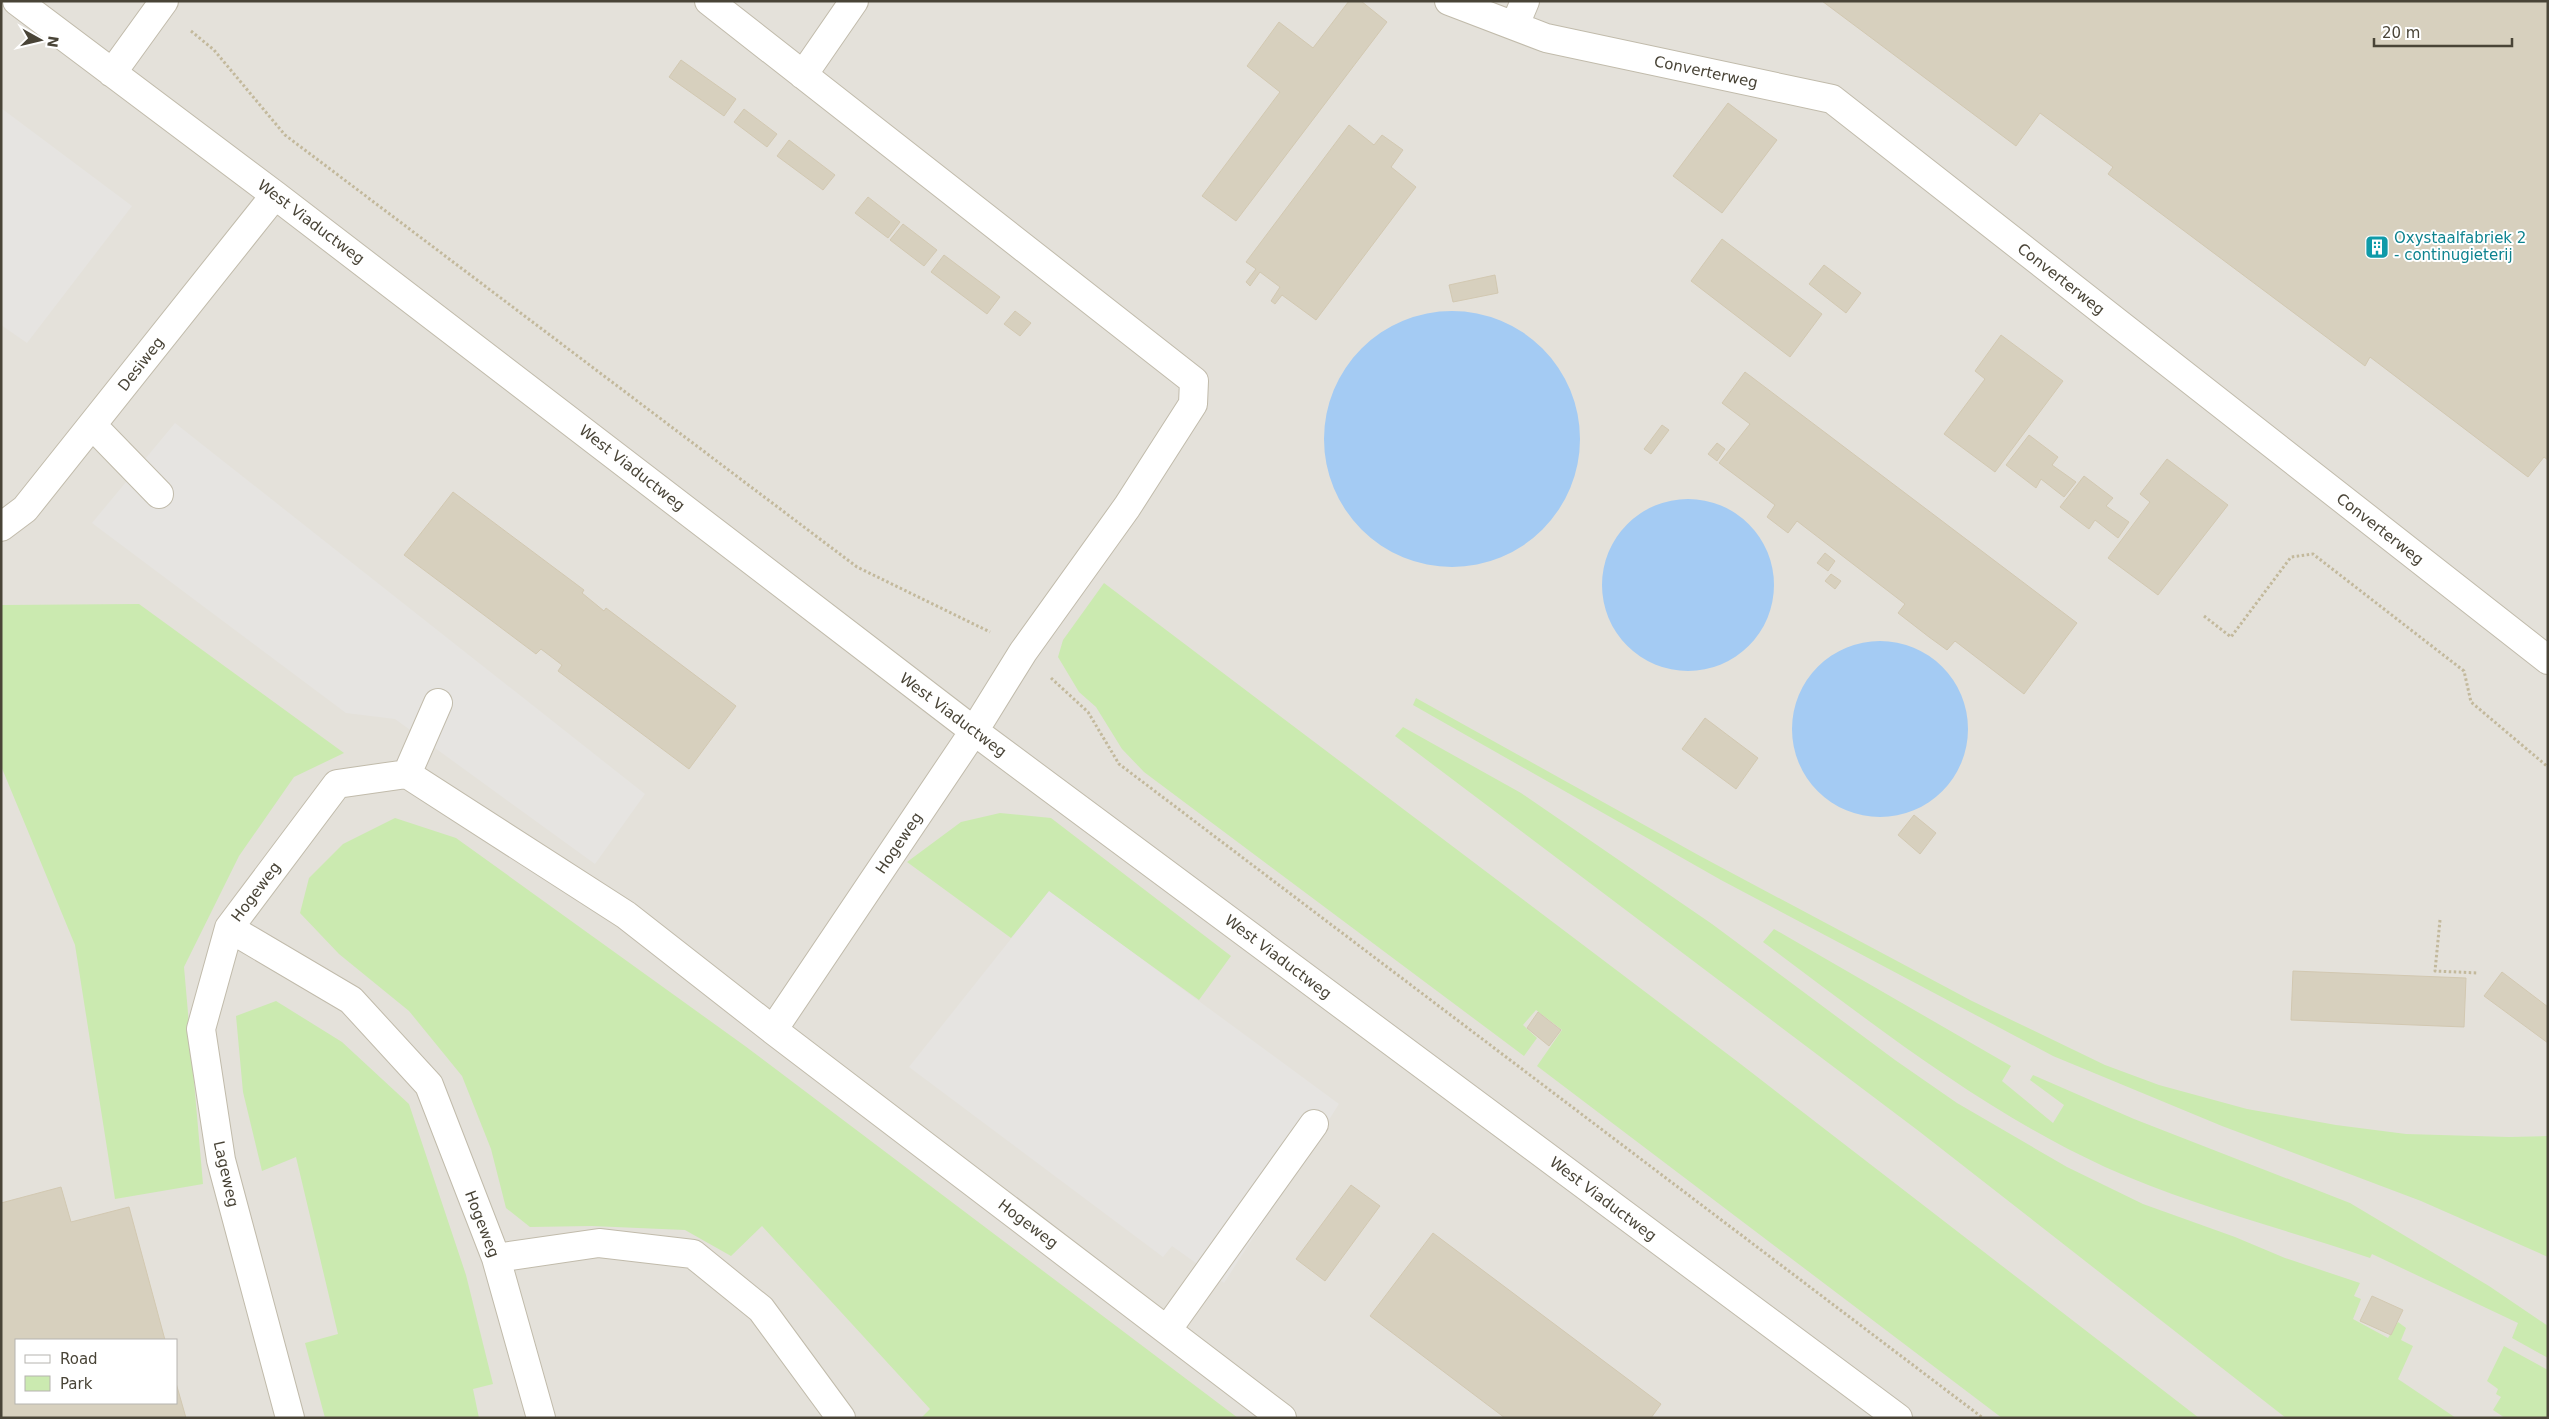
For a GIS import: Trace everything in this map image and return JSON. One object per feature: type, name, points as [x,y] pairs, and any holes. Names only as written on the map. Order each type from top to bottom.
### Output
[{"type":"street","name":"West Viaductweg","points":[[17,1],[275,194],[974,731],[1898,1418]]},
{"type":"street","points":[[709,1],[803,75],[854,1]]},
{"type":"street","name":"Converterweg","points":[[1449,1],[1520,13],[1546,38],[1832,99],[2548,660]]},
{"type":"street","points":[[112,73],[162,4]]},
{"type":"street","name":"Hogeweg","points":[[773,1030],[974,731],[1023,652],[1127,507],[1193,404],[1194,381],[803,75]]},
{"type":"street","name":"Desiweg","points":[[1,527],[25,510],[275,194]]},
{"type":"street","points":[[92,425],[159,494]]},
{"type":"street","points":[[407,774],[438,703]]},
{"type":"street","name":"Hogeweg","points":[[541,1418],[496,1258],[429,1085],[351,1000],[229,928],[337,784],[407,774],[626,915],[773,1030],[1282,1418]]},
{"type":"street","name":"Lageweg","points":[[229,928],[201,1029],[221,1160],[290,1418]]},
{"type":"street","points":[[1167,1330],[1314,1124]]},
{"type":"street","points":[[496,1258],[599,1243],[693,1254],[761,1309],[842,1418]]},
{"type":"path","points":[[162,4],[214,50],[285,135],[857,568],[981,627],[1023,652],[1088,712],[1119,764],[1983,1418]]},
{"type":"path","points":[[2204,616],[2231,637],[2290,557],[2313,554],[2464,671],[2471,702],[2548,767]]},
{"type":"path","points":[[2440,920],[2436,971],[2478,973]]},
{"type":"shaded area","points":[[1,1],[2548,1],[2548,1418],[1,1418]]},
{"type":"shaded area","points":[[1,108],[132,206],[27,343],[1,325]]},
{"type":"shaded area","points":[[175,423],[645,794],[595,864],[395,719],[346,713],[92,523]]},
{"type":"shaded area","points":[[1049,891],[1339,1104],[1224,1283],[1172,1246],[1163,1257],[909,1067]]},
{"type":"green space","points":[[1104,583],[1738,1062],[2199,1418],[2002,1418],[1537,1066],[1562,1030],[1536,1010],[1523,1025],[1537,1038],[1524,1056],[1144,772],[1122,749],[1096,707],[1079,692],[1058,657],[1063,640]]},
{"type":"green space","points":[[139,604],[344,753],[294,777],[239,856],[184,967],[203,1184],[115,1199],[75,945],[1,766],[1,605]]},
{"type":"green space","points":[[1416,698],[1700,856],[1972,1001],[2105,1065],[2159,1085],[2247,1109],[2336,1125],[2406,1134],[2509,1137],[2548,1136],[2548,1257],[2421,1201],[2222,1126],[2053,1056],[1721,880],[1413,705]]},
{"type":"green space","points":[[1403,727],[1521,793],[1712,924],[1895,1060],[1957,1103],[2067,1167],[2143,1204],[2235,1237],[2285,1258],[2360,1283],[2354,1296],[2361,1299],[2353,1319],[2388,1338],[2398,1322],[2406,1328],[2401,1340],[2413,1346],[2398,1379],[2456,1418],[2286,1418],[1920,1132],[1395,736]]},
{"type":"green space","points":[[1000,813],[1051,818],[1231,956],[1199,1000],[1049,892],[1011,938],[907,862],[961,822]]},
{"type":"green space","points":[[395,818],[456,838],[745,1046],[1238,1418],[921,1418],[930,1409],[762,1226],[731,1256],[685,1230],[592,1226],[530,1227],[506,1208],[491,1149],[462,1076],[409,1011],[339,954],[300,913],[309,878],[343,844]]},
{"type":"green space","points":[[1774,929],[2011,1066],[2002,1081],[2053,1123],[2064,1105],[2030,1080],[2033,1075],[2134,1119],[2350,1203],[2489,1286],[2548,1326],[2548,1358],[2512,1338],[2518,1323],[2372,1254],[2370,1258],[2169,1193],[2105,1167],[2059,1144],[2015,1119],[1928,1064],[1763,942]]},
{"type":"green space","points":[[276,1001],[342,1042],[409,1104],[466,1275],[493,1384],[473,1389],[479,1418],[325,1418],[305,1343],[338,1334],[296,1157],[262,1171],[243,1092],[236,1016]]},
{"type":"green space","points":[[2504,1346],[2548,1370],[2548,1418],[2505,1418],[2493,1410],[2501,1397],[2496,1394],[2498,1389],[2487,1381]]},
{"type":"water","points":[[1452,311],[1489,317],[1512,326],[1533,340],[1551,358],[1570,390],[1577,414],[1580,439],[1574,476],[1565,499],[1551,520],[1533,538],[1501,557],[1477,564],[1452,567],[1415,561],[1392,552],[1371,538],[1353,520],[1334,488],[1327,464],[1324,439],[1330,402],[1339,379],[1353,358],[1371,340],[1403,321],[1427,314]]},
{"type":"water","points":[[1696,499],[1713,502],[1729,509],[1743,518],[1755,530],[1771,560],[1774,585],[1773,602],[1768,618],[1755,640],[1743,652],[1713,668],[1680,671],[1663,668],[1647,661],[1633,652],[1621,640],[1605,610],[1602,577],[1605,560],[1612,544],[1621,530],[1633,518],[1663,502]]},
{"type":"water","points":[[1880,641],[1914,648],[1936,661],[1948,673],[1961,695],[1968,729],[1961,763],[1948,785],[1936,797],[1914,810],[1880,817],[1846,810],[1824,797],[1812,785],[1799,763],[1792,729],[1799,695],[1812,673],[1824,661],[1846,648]]},
{"type":"building","points":[[1349,1],[1361,1],[1387,22],[1236,221],[1202,196],[1280,92],[1247,66],[1279,22],[1313,48]]},
{"type":"building","name":"Oxystaalfabriek 2 - continugieterij","points":[[1822,1],[2548,1],[2548,460],[2544,457],[2528,477],[2370,357],[2365,366],[2108,174],[2113,167],[2040,113],[2016,146]]},
{"type":"building","points":[[681,60],[736,99],[724,116],[669,77]]},
{"type":"building","points":[[1728,103],[1777,140],[1722,213],[1673,176]]},
{"type":"building","points":[[744,109],[777,134],[767,147],[734,122]]},
{"type":"building","points":[[1349,125],[1374,145],[1382,135],[1403,150],[1391,167],[1416,187],[1316,320],[1282,295],[1275,304],[1271,301],[1280,287],[1260,272],[1250,286],[1246,282],[1256,269],[1246,262]]},
{"type":"building","points":[[789,140],[835,175],[823,190],[777,156]]},
{"type":"building","points":[[868,197],[900,222],[888,238],[855,213]]},
{"type":"building","points":[[903,224],[937,250],[924,266],[890,240]]},
{"type":"building","points":[[1722,239],[1822,314],[1790,357],[1691,281]]},
{"type":"building","points":[[944,255],[1000,297],[987,314],[931,272]]},
{"type":"building","points":[[1824,265],[1861,293],[1846,313],[1809,284]]},
{"type":"building","points":[[1495,275],[1498,293],[1453,302],[1449,285]]},
{"type":"building","points":[[1015,311],[1031,323],[1020,336],[1004,324]]},
{"type":"building","points":[[2001,335],[2063,381],[1995,472],[1944,434],[1985,379],[1975,371]]},
{"type":"building","points":[[1745,372],[2077,623],[2024,694],[1955,641],[1947,650],[1929,637],[1898,613],[1905,604],[1797,521],[1788,533],[1767,517],[1775,505],[1719,463],[1750,424],[1722,403]]},
{"type":"building","points":[[1662,425],[1669,430],[1651,454],[1644,449]]},
{"type":"building","points":[[2029,435],[2058,457],[2052,465],[2076,482],[2064,497],[2041,479],[2036,488],[2006,465]]},
{"type":"building","points":[[1717,443],[1725,449],[1717,461],[1708,454]]},
{"type":"building","points":[[2167,459],[2228,505],[2158,595],[2108,558],[2150,502],[2140,494]]},
{"type":"building","points":[[2084,476],[2113,498],[2106,506],[2129,522],[2118,538],[2095,520],[2089,529],[2060,507]]},
{"type":"building","points":[[453,492],[584,590],[582,593],[604,611],[606,608],[736,706],[689,769],[558,671],[562,665],[541,649],[536,654],[404,555]]},
{"type":"building","points":[[1825,553],[1835,561],[1828,571],[1817,563]]},
{"type":"building","points":[[1831,574],[1841,581],[1835,589],[1825,581]]},
{"type":"building","points":[[1705,718],[1758,758],[1736,789],[1682,749]]},
{"type":"building","points":[[1914,815],[1936,833],[1920,854],[1898,835]]},
{"type":"building","points":[[2293,971],[2466,978],[2464,1027],[2291,1020]]},
{"type":"building","points":[[2502,972],[2548,1007],[2548,1043],[2484,996]]},
{"type":"building","points":[[1538,1012],[1561,1030],[1549,1046],[1527,1028]]},
{"type":"building","points":[[1351,1185],[1380,1206],[1325,1281],[1296,1259]]},
{"type":"building","points":[[61,1187],[71,1222],[129,1207],[165,1339],[15,1339],[15,1404],[178,1404],[178,1390],[186,1418],[1,1418],[1,1203]]},
{"type":"building","points":[[1433,1233],[1661,1404],[1651,1418],[1505,1418],[1370,1316]]},
{"type":"building","points":[[2372,1296],[2403,1310],[2391,1335],[2360,1321]]},
{"type":"place","name":"Oxystaalfabriek 2 - continugieterij","points":[[2377,247]]}]
